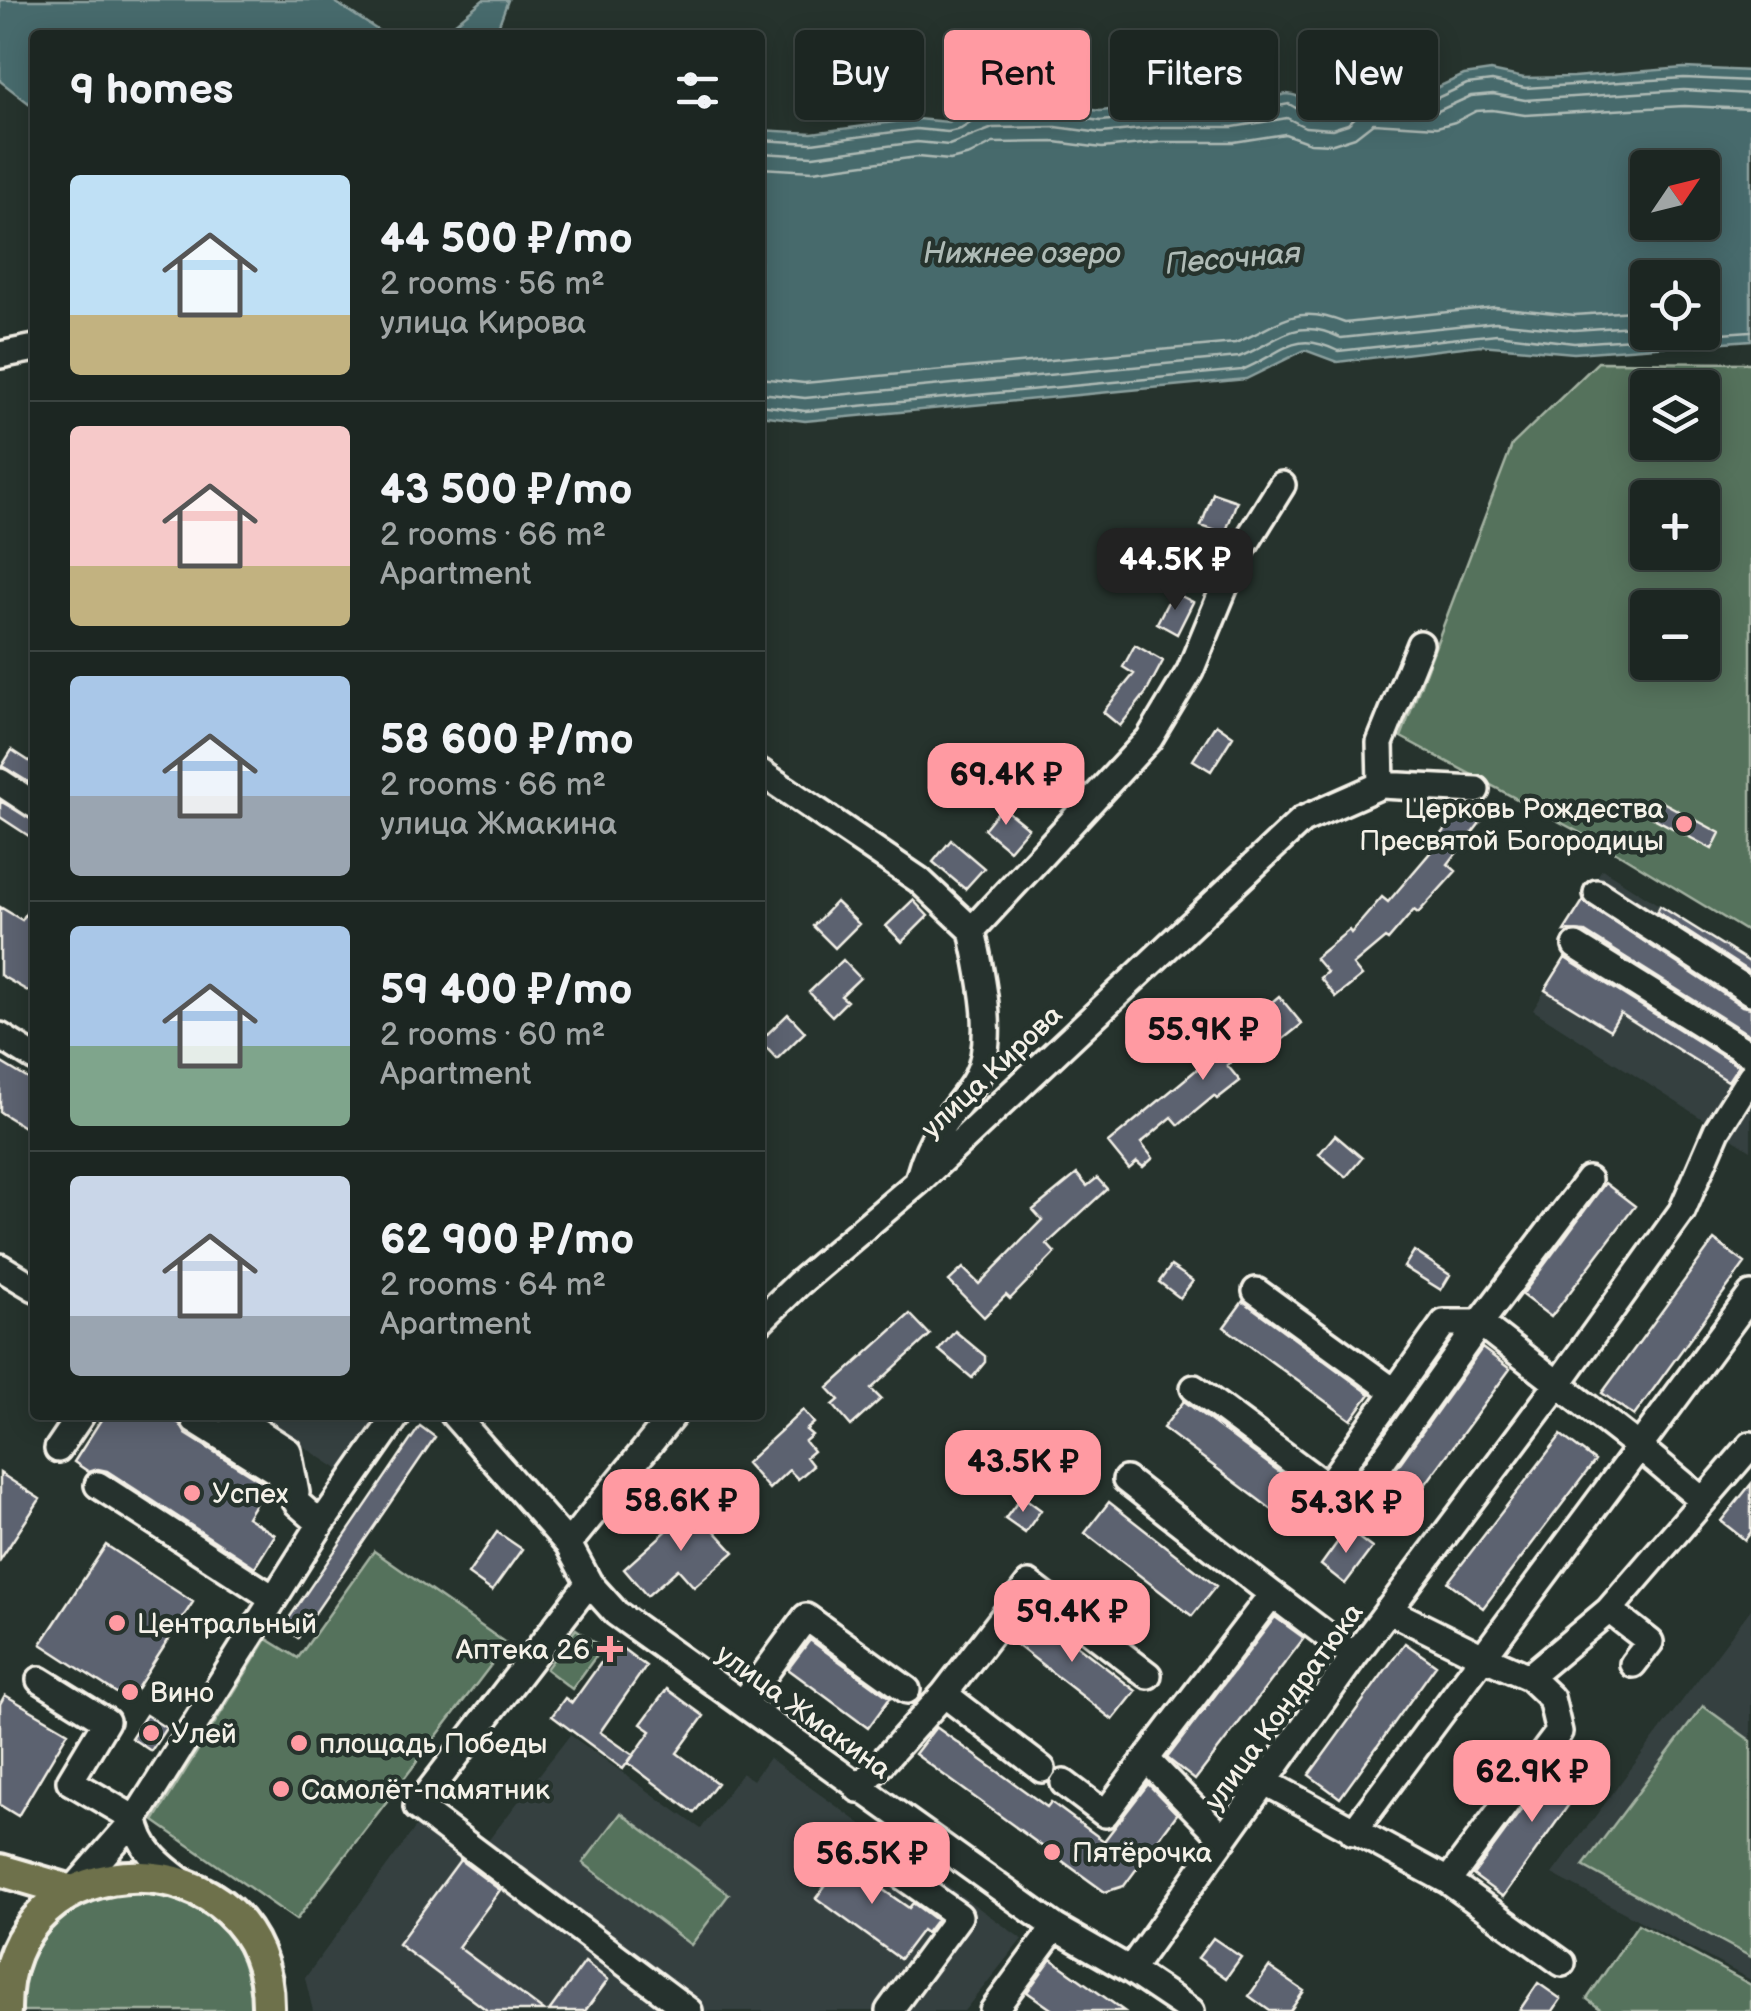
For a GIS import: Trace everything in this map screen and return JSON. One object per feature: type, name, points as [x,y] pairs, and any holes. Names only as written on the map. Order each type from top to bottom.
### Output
[{"type":"main road","points":[[0,1870],[72,1891]]},
{"type":"main road","points":[[5,2011],[6,1986],[18,1948],[41,1915],[72,1891],[99,1880],[130,1876],[184,1883],[232,1916],[254,1947],[269,2002]]},
{"type":"street","points":[[0,355],[30,349]]},
{"type":"street","points":[[972,930],[1150,739],[1190,671],[1236,559],[1282,484]]},
{"type":"street","points":[[1382,784],[1380,742],[1420,644]]},
{"type":"street","points":[[765,775],[919,880],[972,930],[983,983],[984,1054],[975,1082],[926,1152],[918,1182]]},
{"type":"street","points":[[0,782],[30,802]]},
{"type":"street","name":"улица Кирова","points":[[765,1316],[918,1182],[1302,820],[1382,784],[1476,790]]},
{"type":"street","points":[[1597,893],[1751,992]]},
{"type":"street","points":[[1576,946],[1751,1055]]},
{"type":"street","points":[[0,1036],[30,1055]]},
{"type":"street","name":"улица Кондратюка","points":[[1130,1970],[1354,1656],[1682,1211],[1717,1130],[1743,1105],[1751,1076]]},
{"type":"street","points":[[1372,1475],[1588,1180]]},
{"type":"street","points":[[0,1266],[30,1285]]},
{"type":"street","points":[[1256,1291],[1394,1392]]},
{"type":"street","points":[[1353,1832],[1751,1295]]},
{"type":"street","points":[[1194,1388],[1327,1487],[1444,1323],[1480,1323],[1702,1500]]},
{"type":"street","points":[[58,1450],[77,1420]]},
{"type":"street","points":[[195,1420],[276,1471],[298,1503],[321,1524]]},
{"type":"street","points":[[240,1420],[288,1451],[298,1503]]},
{"type":"street","points":[[72,1891],[135,1819],[321,1524],[394,1420]]},
{"type":"street","points":[[458,1420],[568,1544],[589,1583],[417,1807],[689,2011]]},
{"type":"street","points":[[568,1544],[669,1420]]},
{"type":"street","points":[[1529,1677],[1609,1610],[1751,1444]]},
{"type":"street","points":[[1126,1480],[1354,1656]]},
{"type":"street","points":[[98,1486],[274,1598]]},
{"type":"street","name":"улица Жмакина","points":[[589,1583],[616,1613],[858,1789],[1055,1927],[1191,2011]]},
{"type":"street","points":[[858,1789],[944,1694],[1029,1584],[1148,1675]]},
{"type":"street","points":[[944,1694],[1104,1814],[1272,1594]]},
{"type":"street","points":[[1388,1610],[1529,1677],[1551,1698],[1559,1732],[1448,1881]]},
{"type":"street","points":[[1609,1610],[1650,1642],[1633,1664]]},
{"type":"street","points":[[743,1703],[806,1617],[908,1690]]},
{"type":"street","points":[[40,1680],[106,1721],[70,1781],[135,1819],[146,1850],[184,1883]]},
{"type":"street","points":[[1146,1760],[1224,1839]]},
{"type":"street","points":[[1266,1783],[1448,1881],[1562,1964]]},
{"type":"street","points":[[859,1845],[959,1916],[889,2011]]},
{"type":"street","points":[[1004,2007],[1055,1927]]},
{"type":"street","points":[[0,1976],[18,1948]]},
{"type":"shaded area","points":[[1602,869],[1751,963],[1751,1150],[1533,1010],[1568,954],[1564,931]]},
{"type":"shaded area","points":[[264,1420],[379,1420],[344,1473]]},
{"type":"shaded area","points":[[1751,1609],[1751,1980],[1552,1874]]},
{"type":"shaded area","points":[[570,1735],[701,1829],[742,1773],[753,1780],[769,1758],[1022,1939],[964,2011],[313,2011],[305,1978],[435,1801],[488,1841]]},
{"type":"green space","points":[[1598,362],[1751,363],[1751,934],[1614,851],[1401,737],[1512,445]]},
{"type":"green space","points":[[374,1551],[507,1644],[296,1920],[154,1821],[267,1639],[298,1658]]},
{"type":"green space","points":[[576,1629],[602,1648],[572,1689],[546,1669]]},
{"type":"green space","points":[[1703,1706],[1751,1741],[1751,1957],[1583,1866]]},
{"type":"green space","points":[[621,1813],[729,1894],[691,1945],[583,1863]]},
{"type":"green space","points":[[130,1889],[185,1900],[215,1918],[242,1961],[253,2011],[20,2011],[27,1964],[43,1934],[54,1922],[82,1905]]},
{"type":"green space","points":[[1638,1924],[1751,1985],[1751,2011],[1603,2011],[1587,1999]]},
{"type":"water","points":[[0,0],[332,0],[377,30],[30,30],[30,104],[0,81]]},
{"type":"water","points":[[483,0],[508,0],[497,30],[447,30]]},
{"type":"water","name":"Нижнее озеро","points":[[1684,68],[1751,71],[1751,340],[1720,342],[1720,260],[1630,260],[1630,349],[1574,353],[1480,345],[1337,362],[1305,350],[1246,379],[805,421],[765,416],[765,130],[812,133],[910,120],[1090,120],[1090,110],[1110,110],[1110,120],[1278,120],[1278,96],[1287,94],[1298,96],[1298,120],[1438,120],[1438,87],[1464,75],[1491,71],[1524,78]]},
{"type":"building","points":[[1213,493],[1237,501],[1225,534],[1201,526]]},
{"type":"building","points":[[1173,592],[1193,602],[1177,634],[1157,623]]},
{"type":"building","points":[[1135,645],[1163,661],[1146,693],[1120,726],[1103,712],[1134,674],[1123,667]]},
{"type":"building","points":[[1216,724],[1233,736],[1211,771],[1193,760]]},
{"type":"building","points":[[12,750],[30,762],[30,783],[2,766]]},
{"type":"building","points":[[1054,754],[1075,771],[1061,789],[1040,773]]},
{"type":"building","name":"Церковь Рождества Пресвятой Богородицы","points":[[1657,799],[1720,833],[1712,849],[1648,815]]},
{"type":"building","points":[[0,801],[30,818],[30,837],[0,817]]},
{"type":"building","points":[[1464,806],[1483,819],[1448,864],[1456,871],[1418,913],[1414,910],[1388,940],[1385,938],[1353,965],[1362,976],[1336,997],[1320,978],[1327,972],[1315,958],[1349,930],[1351,933],[1382,897],[1388,902]]},
{"type":"building","points":[[1002,807],[1028,828],[1009,850],[984,829]]},
{"type":"building","points":[[951,840],[984,868],[965,889],[933,862]]},
{"type":"building","points":[[913,900],[928,916],[902,942],[886,926]]},
{"type":"building","points":[[1583,901],[1742,1006],[1751,1008],[1751,1036],[1585,932],[1564,931]]},
{"type":"building","points":[[836,902],[859,924],[835,948],[813,926]]},
{"type":"building","points":[[1660,906],[1751,963],[1751,973],[1657,912]]},
{"type":"building","points":[[0,907],[22,920],[30,907],[30,992],[0,975]]},
{"type":"building","points":[[1565,958],[1738,1066],[1728,1081],[1620,1013],[1610,1030],[1545,990]]},
{"type":"building","points":[[843,960],[860,978],[841,996],[847,1001],[832,1016],[809,992]]},
{"type":"building","points":[[1279,996],[1302,1024],[1282,1040],[1274,1029],[1227,1065],[1240,1081],[1217,1099],[1214,1096],[1179,1125],[1172,1117],[1141,1143],[1153,1158],[1143,1167],[1137,1162],[1129,1169],[1108,1143]]},
{"type":"building","points":[[788,1014],[805,1032],[777,1059],[765,1046],[765,1036]]},
{"type":"building","points":[[0,1062],[30,1080],[30,1121],[26,1128],[0,1112]]},
{"type":"building","points":[[1335,1135],[1362,1158],[1346,1177],[1319,1154]]},
{"type":"building","points":[[1077,1174],[1087,1186],[1097,1178],[1107,1189],[1047,1244],[1055,1253],[1010,1299],[1006,1295],[984,1317],[949,1281],[963,1268],[979,1284],[1042,1220],[1033,1210]]},
{"type":"building","points":[[1605,1183],[1635,1206],[1551,1317],[1522,1295]]},
{"type":"building","points":[[1714,1240],[1745,1263],[1634,1416],[1602,1393]]},
{"type":"building","points":[[1414,1251],[1450,1275],[1441,1290],[1404,1267]]},
{"type":"building","points":[[1171,1266],[1193,1281],[1180,1298],[1159,1282]]},
{"type":"building","points":[[1243,1301],[1370,1394],[1351,1420],[1224,1327]]},
{"type":"building","points":[[910,1314],[930,1335],[871,1389],[881,1399],[851,1426],[833,1405],[839,1400],[828,1388]]},
{"type":"building","points":[[955,1331],[985,1356],[985,1362],[972,1378],[939,1350]]},
{"type":"building","points":[[1482,1348],[1510,1369],[1397,1523],[1367,1501],[1385,1484]]},
{"type":"building","points":[[1184,1401],[1296,1484],[1275,1512],[1163,1428]]},
{"type":"building","points":[[803,1410],[814,1423],[806,1430],[812,1435],[805,1441],[813,1451],[806,1457],[813,1466],[798,1479],[789,1470],[769,1489],[746,1463]]},
{"type":"building","name":"Успех","points":[[101,1420],[173,1420],[186,1434],[264,1483],[266,1486],[247,1517],[275,1535],[255,1567],[107,1471],[89,1472],[74,1462]]},
{"type":"building","points":[[420,1426],[435,1437],[298,1638],[283,1627]]},
{"type":"building","points":[[1561,1435],[1595,1461],[1483,1608],[1448,1582]]},
{"type":"building","points":[[0,1473],[40,1499],[0,1560]]},
{"type":"building","points":[[1751,1484],[1751,1532],[1745,1540],[1721,1521]]},
{"type":"building","points":[[1022,1496],[1041,1510],[1025,1533],[1005,1519]]},
{"type":"building","points":[[1109,1502],[1216,1586],[1192,1616],[1085,1533]]},
{"type":"building","points":[[710,1510],[723,1522],[714,1530],[734,1552],[694,1587],[678,1569],[647,1596],[624,1569],[682,1517],[692,1528]]},
{"type":"building","points":[[1347,1529],[1372,1548],[1345,1584],[1321,1565]]},
{"type":"building","points":[[497,1532],[522,1549],[492,1591],[468,1574]]},
{"type":"building","name":"Центральный","points":[[106,1545],[193,1602],[129,1701],[41,1644]]},
{"type":"building","points":[[1030,1609],[1136,1691],[1113,1720],[1008,1638]]},
{"type":"building","points":[[1275,1617],[1304,1638],[1195,1780],[1167,1758]]},
{"type":"building","points":[[810,1640],[890,1698],[868,1728],[788,1669]]},
{"type":"building","points":[[615,1643],[646,1666],[600,1732],[633,1755],[623,1769],[552,1716],[565,1698],[572,1703]]},
{"type":"building","points":[[1405,1643],[1436,1665],[1340,1798],[1309,1775]]},
{"type":"building","points":[[667,1689],[704,1716],[677,1753],[717,1783],[694,1813],[628,1763],[651,1731],[641,1724]]},
{"type":"building","points":[[5,1695],[68,1732],[18,1816],[0,1805],[0,1704]]},
{"type":"building","points":[[146,1715],[166,1728],[151,1751],[131,1738]]},
{"type":"building","points":[[936,1727],[1047,1807],[1051,1802],[1104,1841],[1148,1784],[1177,1814],[1124,1886],[1105,1892],[915,1754]]},
{"type":"building","points":[[1564,1752],[1592,1772],[1503,1897],[1473,1875]]},
{"type":"building","points":[[840,1844],[849,1858],[866,1870],[862,1875],[909,1908],[913,1903],[936,1920],[926,1933],[922,1930],[900,1959],[816,1898],[839,1867],[829,1860]]},
{"type":"building","points":[[460,1860],[500,1890],[458,1947],[544,2011],[488,2011],[398,1944]]},
{"type":"building","points":[[1213,1938],[1241,1957],[1226,1978],[1198,1958]]},
{"type":"building","points":[[1051,1959],[1124,2011],[1054,2011],[1027,1992]]},
{"type":"building","points":[[585,1962],[608,1980],[585,2011],[549,2011]]},
{"type":"building","points":[[1269,1967],[1304,1991],[1290,2011],[1270,2011],[1249,1996]]},
{"type":"building","points":[[1538,1983],[1561,1999],[1553,2011],[1519,2011]]},
{"type":"place","name":"Церковь Рождества Пресвятой Богородицы","points":[[1684,824]]},
{"type":"place","name":"Успех","points":[[192,1493]]},
{"type":"place","name":"Центральный","points":[[117,1623]]},
{"type":"place","name":"Аптека 26","points":[[610,1649]]},
{"type":"place","name":"Вино","points":[[130,1692]]},
{"type":"place","name":"Улей","points":[[151,1733]]},
{"type":"place","name":"площадь Победы","points":[[299,1743]]},
{"type":"place","name":"Самолёт-памятник","points":[[281,1789]]},
{"type":"place","name":"Пятёрочка","points":[[1052,1852]]},
{"type":"water label","name":"Песочная","points":[[1233,258]]}]
